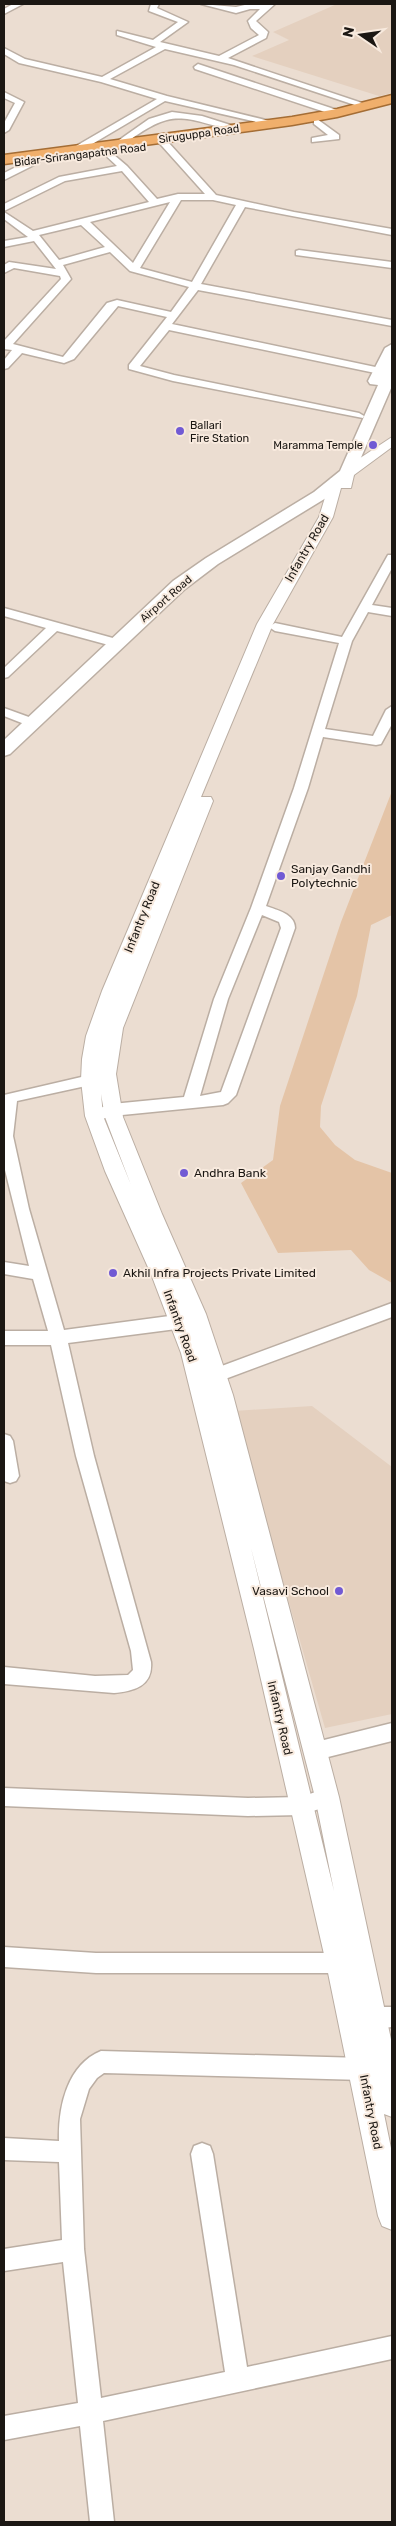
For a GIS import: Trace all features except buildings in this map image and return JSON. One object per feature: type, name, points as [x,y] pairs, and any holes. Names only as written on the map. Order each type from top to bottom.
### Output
[{"type":"highway","name":"Siruguppa Road","points":[[4,160],[112,148],[271,124],[337,113],[392,99]]},
{"type":"highway","name":"Bidar-Srirangapatna Road","points":[[4,165],[34,158],[112,148],[165,144],[317,122],[392,104]]},
{"type":"main road","points":[[343,474],[386,370],[392,348]]},
{"type":"main road","points":[[343,474],[343,456],[359,416],[386,370]]},
{"type":"main road","name":"Airport Road","points":[[4,750],[116,643],[186,580],[212,561],[320,495],[343,474]]},
{"type":"street","points":[[154,42],[184,22],[152,9],[155,4]]},
{"type":"street","points":[[205,4],[236,10],[240,6],[269,6]]},
{"type":"street","points":[[220,59],[265,34],[254,26],[252,21],[269,6]]},
{"type":"street","points":[[4,12],[12,7]]},
{"type":"street","points":[[120,33],[280,76],[367,106]]},
{"type":"street","points":[[103,80],[164,46]]},
{"type":"street","points":[[4,51],[22,60],[271,124]]},
{"type":"street","points":[[198,67],[337,113]]},
{"type":"street","points":[[4,95],[20,102],[4,130]]},
{"type":"street","points":[[74,151],[164,98]]},
{"type":"street","points":[[155,203],[124,168],[112,148],[130,135],[165,116],[194,118],[238,129]]},
{"type":"street","points":[[315,140],[336,137],[317,122]]},
{"type":"street","points":[[165,144],[212,197]]},
{"type":"street","points":[[4,177],[34,158]]},
{"type":"street","points":[[4,208],[62,179],[124,168]]},
{"type":"street","points":[[134,269],[178,197]]},
{"type":"street","points":[[4,244],[178,197],[212,197],[294,215],[392,232]]},
{"type":"street","points":[[242,203],[195,286],[174,316],[133,364],[133,367],[173,378],[359,416]]},
{"type":"street","points":[[4,215],[34,236],[65,274],[64,283],[4,346]]},
{"type":"street","points":[[84,222],[134,269],[195,286],[392,323]]},
{"type":"street","points":[[57,264],[112,248]]},
{"type":"street","points":[[300,253],[392,265]]},
{"type":"street","points":[[4,270],[9,265],[14,265],[65,274]]},
{"type":"street","points":[[4,346],[57,359],[70,357],[111,306],[117,302],[174,316]]},
{"type":"street","points":[[166,326],[386,370]]},
{"type":"street","points":[[4,366],[19,349]]},
{"type":"street","points":[[343,474],[392,440]]},
{"type":"street","name":"Infantry Road","points":[[103,1113],[108,1056],[114,1028],[275,627],[339,513],[345,494],[343,474]]},
{"type":"street","name":"Infantry Road","points":[[343,474],[326,516],[265,624],[111,992],[95,1036],[90,1080],[103,1113],[115,1171],[161,1274],[217,1375],[328,1797],[383,2018],[392,2104]]},
{"type":"street","points":[[190,1103],[221,999],[258,908],[319,732],[346,641],[392,558]]},
{"type":"street","points":[[365,608],[392,612]]},
{"type":"street","points":[[4,612],[116,643]]},
{"type":"street","points":[[6,669],[55,627]]},
{"type":"street","points":[[275,627],[346,641]]},
{"type":"street","points":[[319,732],[376,741],[382,733],[392,710]]},
{"type":"street","points":[[4,712],[32,723]]},
{"type":"street","points":[[103,1113],[223,1099],[232,1089],[288,928],[288,923],[284,919],[258,908]]},
{"type":"street","points":[[4,1676],[97,1685],[126,1685],[137,1680],[143,1669],[140,1651],[85,1456],[58,1338],[21,1209],[4,1137],[7,1096],[90,1080]]},
{"type":"street","points":[[4,1268],[40,1274]]},
{"type":"street","points":[[217,1375],[392,1310]]},
{"type":"street","points":[[4,1338],[58,1338],[188,1321]]},
{"type":"street","name":"Infantry Road","points":[[188,1321],[190,1353],[202,1395],[339,1963],[392,2216]]},
{"type":"street","points":[[4,1441],[10,1476]]},
{"type":"street","points":[[316,1751],[392,1732]]},
{"type":"street","points":[[4,1797],[146,1804],[300,1806],[328,1797]]},
{"type":"street","points":[[4,1957],[96,1963],[339,1963]]},
{"type":"street","points":[[102,2522],[92,2412],[73,2249],[69,2119],[73,2100],[89,2070],[101,2062],[362,2069]]},
{"type":"street","points":[[4,2148],[70,2152]]},
{"type":"street","points":[[202,2154],[238,2381]]},
{"type":"street","points":[[4,2260],[73,2249]]},
{"type":"street","points":[[4,2428],[92,2412],[392,2347]]},
{"type":"shaded area","points":[[337,4],[392,4],[392,93],[379,96],[252,56],[289,40],[273,32]]},
{"type":"shaded area","points":[[392,791],[392,915],[371,925],[357,996],[321,1106],[320,1127],[335,1145],[355,1160],[392,1173],[392,1283],[369,1270],[351,1250],[278,1253],[241,1183],[273,1160],[280,1106],[341,922]]},
{"type":"shaded area","name":"Vasavi School","points":[[312,1406],[392,1467],[392,1714],[325,1728],[234,1411]]},
{"type":"place","name":"Ballari Fire Station","points":[[180,431]]},
{"type":"place","name":"Maramma Temple","points":[[373,445]]},
{"type":"place","name":"Sanjay Gandhi Polytechnic","points":[[281,876]]},
{"type":"place","name":"Andhra Bank","points":[[184,1173]]},
{"type":"place","name":"Akhil Infra Projects Private Limited","points":[[113,1273]]},
{"type":"place","name":"Vasavi School","points":[[339,1591]]}]
